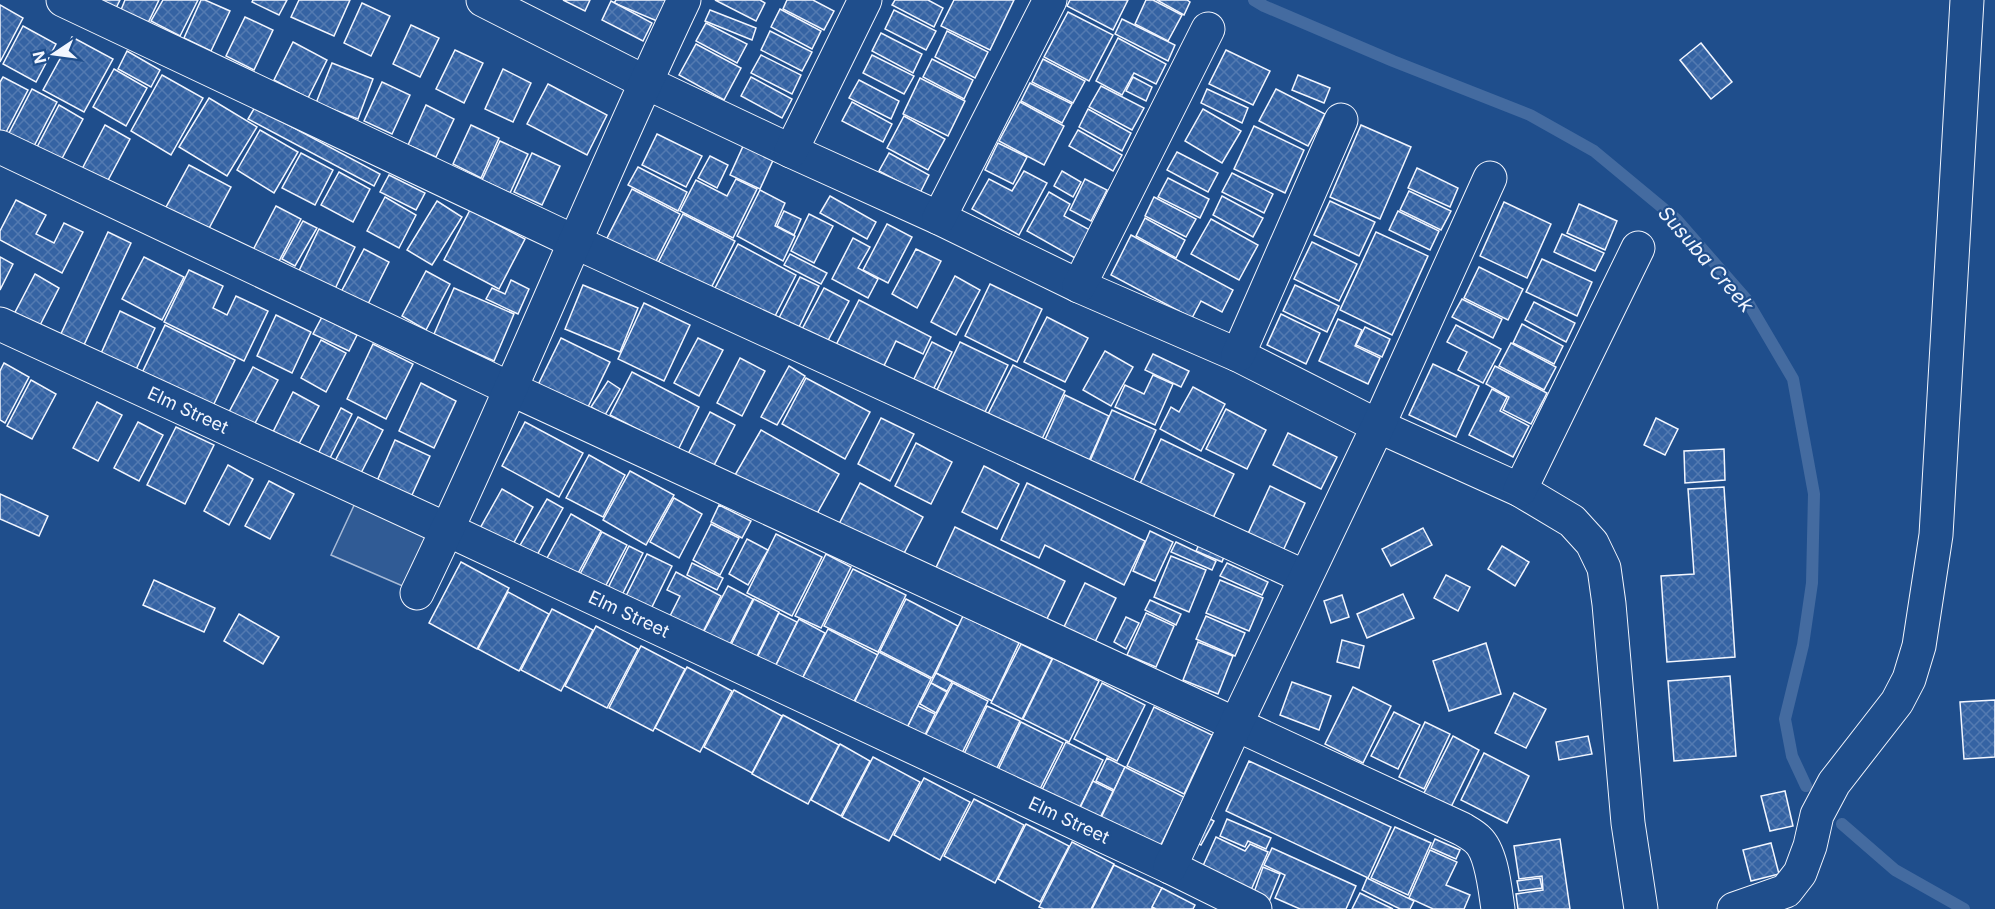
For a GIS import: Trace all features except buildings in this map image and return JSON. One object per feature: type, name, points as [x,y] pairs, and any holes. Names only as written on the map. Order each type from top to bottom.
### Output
[{"type":"street","points":[[63,0],[575,242],[1305,577]]},
{"type":"street","points":[[417,593],[448,530],[645,82],[684,0]]},
{"type":"street","points":[[791,151],[866,0]]},
{"type":"street","points":[[939,218],[1050,0]]},
{"type":"street","points":[[1734,909],[1786,891],[1800,873],[1810,846],[1817,815],[1834,783],[1897,702],[1909,679],[1919,646],[1936,535],[1967,0]]},
{"type":"street","points":[[500,4],[645,82],[939,218],[1079,286],[1238,355],[1378,426],[1520,490],[1572,521],[1592,543],[1604,568],[1628,823],[1641,909]]},
{"type":"street","points":[[1079,286],[1208,29]]},
{"type":"street","points":[[1238,355],[1341,120]]},
{"type":"street","points":[[0,147],[511,389],[1462,828],[1480,841],[1490,866],[1498,909]]},
{"type":"street","points":[[1170,867],[1378,426],[1490,178]]},
{"type":"street","points":[[1520,490],[1638,248]]},
{"type":"street","name":"Elm Street","points":[[0,324],[448,530],[1256,909]]},
{"type":"shaded area","points":[[357,499],[431,533],[405,587],[331,555]]},
{"type":"waterway","name":"Susuba Creek","points":[[1254,0],[1393,61],[1530,115],[1594,151],[1676,219],[1746,299],[1793,379],[1814,494],[1812,583],[1803,645],[1785,719],[1792,756],[1806,786]]},
{"type":"waterway","name":"Susuba Creek","points":[[1842,824],[1895,870],[1964,909]]}]
